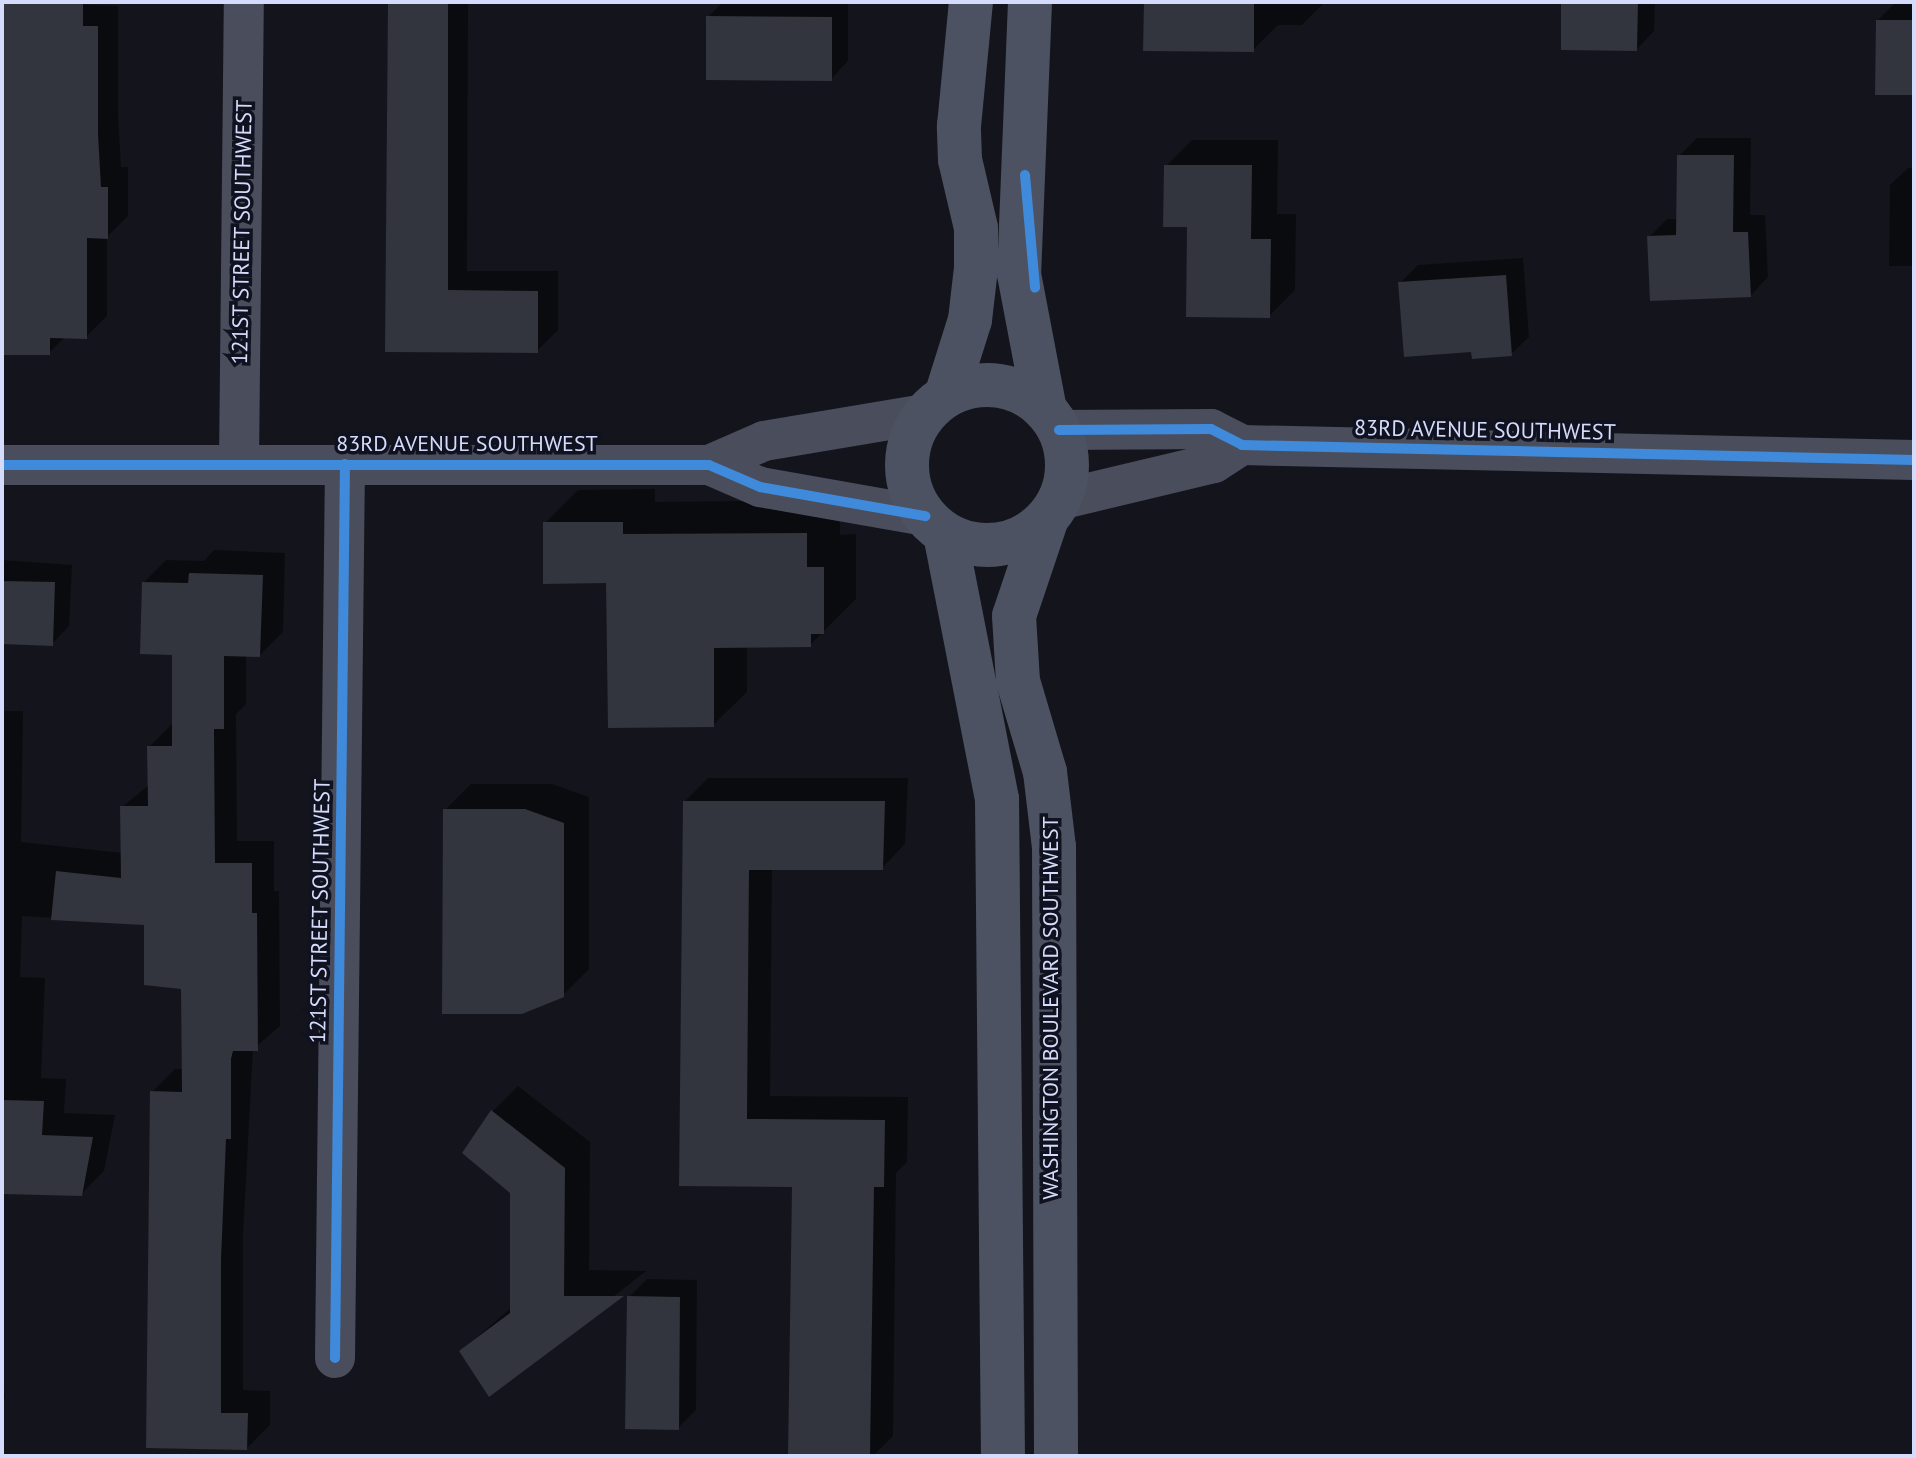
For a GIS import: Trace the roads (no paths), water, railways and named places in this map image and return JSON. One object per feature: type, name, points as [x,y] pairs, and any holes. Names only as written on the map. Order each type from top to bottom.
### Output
[{"type":"main road","points":[[971,2],[959,126],[960,160],[976,228],[976,268],[970,320],[936,405],[912,437],[907,464],[911,491],[935,525],[997,799],[1003,1456]]},
{"type":"main road","points":[[935,525],[970,544],[997,545],[1023,537],[1052,510],[1066,477],[1019,274],[1030,2]]},
{"type":"main road","points":[[936,405],[988,385],[1009,388],[1052,420]]},
{"type":"main road","name":"WASHINGTON BOULEVARD SOUTHWEST","points":[[1052,510],[1014,616],[1018,681],[1045,772],[1054,847],[1052,1408],[1056,1456]]},
{"type":"street","name":"121ST STREET SOUTHWEST","points":[[239,463],[244,2]]},
{"type":"street","name":"83RD AVENUE SOUTHWEST","points":[[709,465],[764,441],[936,405]]},
{"type":"street","name":"83RD AVENUE SOUTHWEST","points":[[1052,420],[1211,429],[1242,445],[1914,460]]},
{"type":"street","points":[[1052,510],[1214,463],[1242,445]]},
{"type":"street","name":"121ST STREET SOUTHWEST","points":[[335,1358],[345,464]]},
{"type":"street","name":"83RD AVENUE SOUTHWEST","points":[[2,465],[709,465],[760,487],[935,525]]}]
